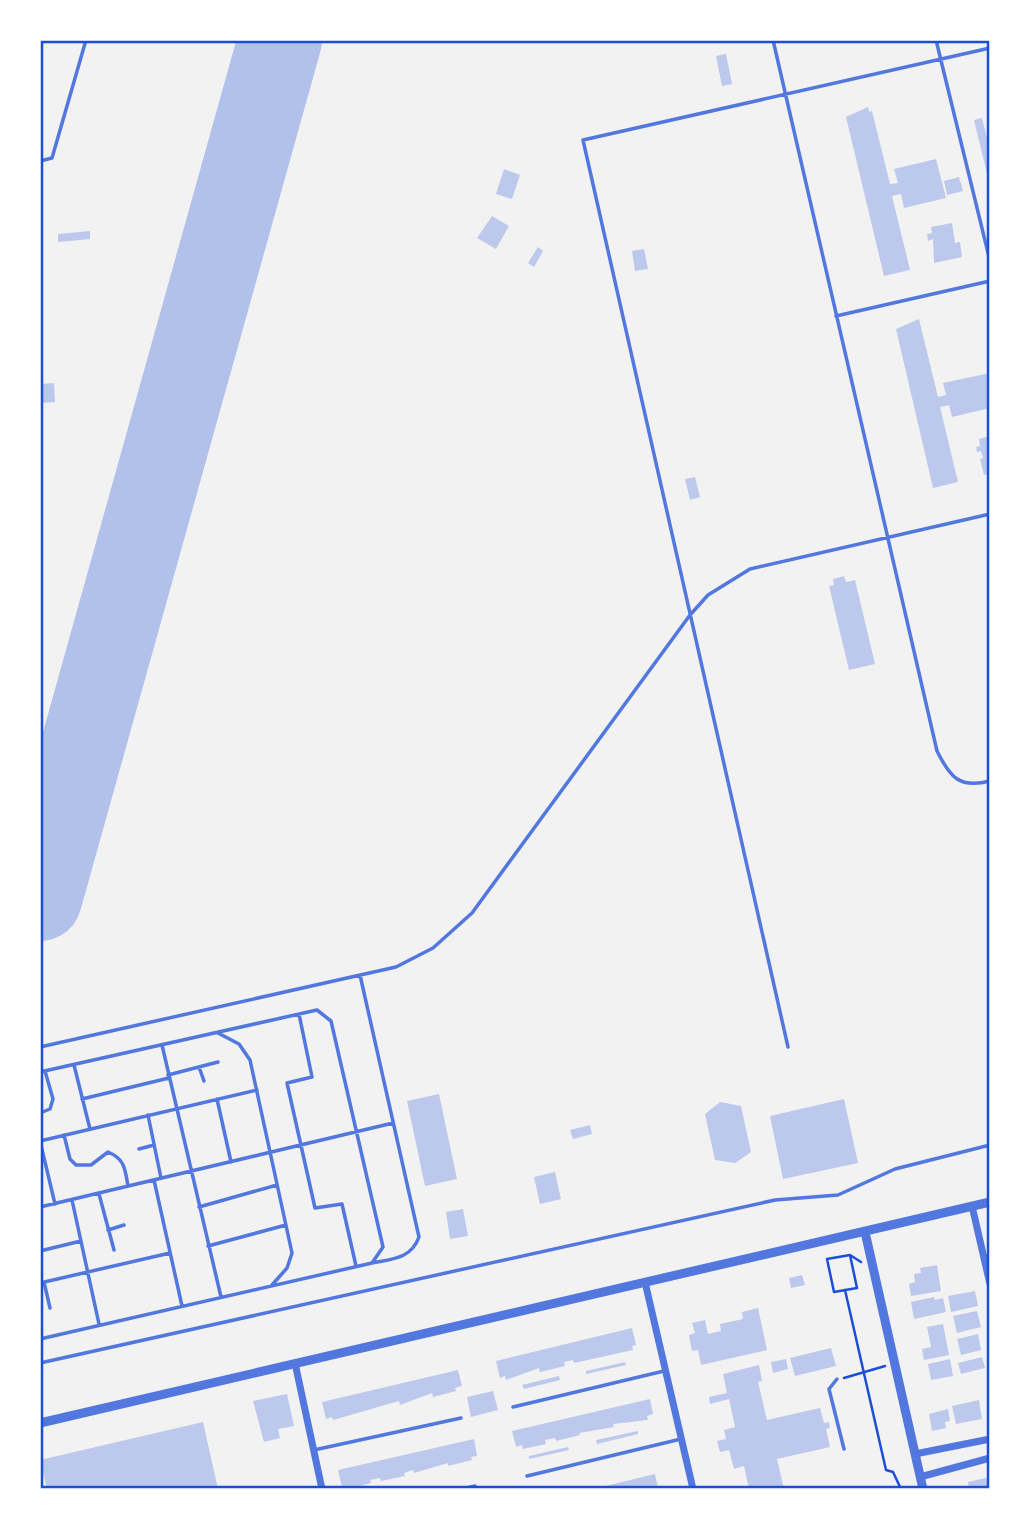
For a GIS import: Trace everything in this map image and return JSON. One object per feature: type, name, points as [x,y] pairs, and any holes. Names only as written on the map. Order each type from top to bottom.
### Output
[{"type":"street","points":[[40,1423],[990,1202]]},
{"type":"street","points":[[972,1206],[990,1284]]},
{"type":"street","points":[[865,1232],[923,1489]]},
{"type":"street","points":[[645,1282],[693,1489]]},
{"type":"street","points":[[295,1363],[322,1489]]},
{"type":"street","points":[[915,1454],[990,1439]]},
{"type":"street","points":[[920,1477],[990,1458]]},
{"type":"lane","points":[[40,160],[52,158],[86,40]]},
{"type":"lane","points":[[773,40],[937,751],[946,770],[957,780],[974,785],[990,781]]},
{"type":"lane","points":[[936,40],[990,261]]},
{"type":"lane","points":[[788,1047],[583,140],[990,48]]},
{"type":"lane","points":[[836,316],[990,281]]},
{"type":"lane","points":[[40,1047],[360,975],[414,959],[433,948],[472,913],[690,615],[708,595],[750,569],[990,514]]},
{"type":"lane","points":[[40,1339],[400,1258],[414,1249],[419,1237],[360,975]]},
{"type":"lane","points":[[40,1113],[50,1109],[53,1099],[43,1072],[317,1010],[324,1013],[331,1021],[383,1247],[372,1263]]},
{"type":"lane","points":[[299,1014],[312,1077],[287,1083],[315,1208],[342,1204],[356,1266]]},
{"type":"lane","points":[[216,1032],[239,1045],[250,1060],[271,1153],[292,1253],[287,1268],[272,1286]]},
{"type":"lane","points":[[162,1045],[220,1297]]},
{"type":"lane","points":[[82,1099],[218,1062]]},
{"type":"lane","points":[[74,1065],[90,1129]]},
{"type":"lane","points":[[199,1067],[204,1081]]},
{"type":"lane","points":[[55,1204],[40,1141],[257,1090]]},
{"type":"lane","points":[[216,1099],[231,1162]]},
{"type":"lane","points":[[148,1115],[161,1179]]},
{"type":"lane","points":[[40,1207],[393,1123]]},
{"type":"lane","points":[[64,1135],[70,1159],[76,1165],[91,1165],[108,1152],[119,1156],[125,1165],[128,1187]]},
{"type":"lane","points":[[139,1149],[155,1145]]},
{"type":"lane","points":[[40,1363],[775,1200],[838,1195],[895,1169],[990,1145]]},
{"type":"lane","points":[[40,1173],[47,1172]]},
{"type":"lane","points":[[154,1181],[182,1306]]},
{"type":"lane","points":[[198,1207],[277,1185]]},
{"type":"lane","points":[[99,1194],[114,1250]]},
{"type":"lane","points":[[72,1200],[100,1325]]},
{"type":"lane","points":[[108,1230],[124,1225]]},
{"type":"lane","points":[[208,1246],[286,1225]]},
{"type":"lane","points":[[40,1251],[81,1241]]},
{"type":"lane","points":[[50,1308],[42,1282],[170,1253]]},
{"type":"lane","points":[[513,1407],[665,1370]]},
{"type":"lane","points":[[837,1379],[830,1389],[844,1450]]},
{"type":"lane","points":[[314,1450],[461,1418]]},
{"type":"lane","points":[[527,1476],[681,1439]]},
{"type":"lane","points":[[462,1489],[475,1486]]},
{"type":"path","points":[[850,1255],[857,1287],[834,1292],[827,1259],[850,1255],[859,1262],[871,1259]]},
{"type":"path","points":[[845,1290],[886,1470],[893,1472],[901,1489]]},
{"type":"path","points":[[837,1379],[894,1364]]},
{"type":"building","points":[[726,54],[732,84],[722,86],[716,56]]},
{"type":"building","points":[[868,107],[869,112],[872,111],[890,184],[898,183],[894,169],[936,159],[946,198],[904,208],[901,194],[892,196],[910,270],[884,276],[846,117]]},
{"type":"building","points":[[982,118],[990,150],[989,182],[974,120]]},
{"type":"building","points":[[504,169],[520,175],[512,199],[496,194]]},
{"type":"building","points":[[959,177],[963,191],[947,195],[944,181]]},
{"type":"building","points":[[492,216],[509,226],[496,249],[477,238]]},
{"type":"building","points":[[952,223],[955,243],[960,242],[962,257],[934,263],[933,239],[928,241],[927,234],[932,233],[931,227]]},
{"type":"building","points":[[90,231],[90,239],[58,242],[58,234]]},
{"type":"building","points":[[538,247],[543,251],[534,267],[528,263]]},
{"type":"building","points":[[644,249],[648,269],[635,271],[632,251]]},
{"type":"building","points":[[919,319],[938,397],[946,395],[943,383],[990,373],[990,408],[952,417],[949,405],[940,407],[958,482],[933,488],[896,329]]},
{"type":"building","points":[[54,383],[55,402],[40,403],[40,384]]},
{"type":"building","points":[[990,436],[990,473],[984,475],[981,451],[977,452],[976,447],[980,446],[979,439]]},
{"type":"building","points":[[695,477],[700,497],[690,500],[685,479]]},
{"type":"building","points":[[844,576],[846,582],[855,580],[875,664],[849,670],[829,586],[834,585],[833,579]]},
{"type":"building","points":[[439,1094],[457,1179],[425,1186],[407,1101]]},
{"type":"building","points":[[844,1099],[858,1163],[783,1179],[770,1116]]},
{"type":"building","points":[[720,1102],[741,1106],[751,1152],[735,1163],[715,1160],[705,1114]]},
{"type":"building","points":[[590,1125],[592,1134],[573,1139],[570,1130]]},
{"type":"building","points":[[555,1172],[561,1199],[540,1204],[534,1177]]},
{"type":"building","points":[[463,1209],[468,1236],[450,1239],[446,1212]]},
{"type":"building","points":[[937,1265],[941,1291],[911,1296],[909,1284],[915,1282],[914,1274],[921,1273],[920,1268]]},
{"type":"building","points":[[802,1275],[805,1285],[791,1288],[789,1278]]},
{"type":"building","points":[[975,1291],[978,1306],[951,1312],[948,1296]]},
{"type":"building","points":[[934,1297],[935,1300],[943,1298],[946,1312],[914,1319],[911,1302]]},
{"type":"building","points":[[758,1308],[767,1350],[701,1365],[698,1350],[692,1351],[689,1335],[695,1333],[692,1323],[705,1320],[708,1334],[721,1331],[720,1324],[743,1319],[742,1312]]},
{"type":"building","points":[[977,1311],[981,1327],[957,1333],[953,1316]]},
{"type":"building","points":[[943,1324],[949,1355],[924,1360],[922,1349],[931,1347],[927,1327]]},
{"type":"building","points":[[632,1328],[636,1345],[632,1346],[633,1350],[574,1363],[573,1360],[564,1362],[565,1366],[540,1372],[539,1368],[506,1380],[505,1376],[500,1378],[496,1361]]},
{"type":"building","points":[[978,1334],[981,1350],[961,1355],[957,1339]]},
{"type":"building","points":[[831,1348],[836,1366],[795,1376],[790,1358]]},
{"type":"building","points":[[982,1357],[985,1368],[961,1374],[958,1363]]},
{"type":"building","points":[[786,1359],[788,1369],[773,1373],[771,1362]]},
{"type":"building","points":[[950,1359],[953,1376],[931,1380],[928,1364]]},
{"type":"building","points":[[625,1362],[626,1365],[586,1374],[586,1371]]},
{"type":"building","points":[[759,1365],[762,1381],[758,1382],[767,1420],[820,1408],[824,1423],[829,1422],[830,1428],[826,1429],[830,1447],[777,1459],[784,1489],[749,1489],[744,1466],[734,1469],[729,1450],[720,1452],[717,1441],[726,1439],[724,1430],[735,1427],[729,1399],[710,1404],[709,1397],[727,1393],[723,1374]]},
{"type":"building","points":[[458,1370],[462,1386],[455,1388],[456,1391],[433,1397],[432,1393],[400,1405],[399,1401],[333,1420],[332,1417],[326,1419],[322,1402]]},
{"type":"building","points":[[559,1376],[560,1380],[524,1389],[522,1385]]},
{"type":"building","points":[[493,1391],[498,1410],[471,1417],[467,1397]]},
{"type":"building","points":[[287,1394],[294,1426],[278,1429],[280,1438],[264,1442],[253,1401]]},
{"type":"building","points":[[650,1399],[653,1414],[647,1416],[648,1420],[613,1424],[614,1427],[579,1433],[580,1435],[556,1441],[555,1438],[545,1440],[546,1444],[523,1449],[522,1445],[516,1447],[512,1431]]},
{"type":"building","points":[[979,1400],[982,1419],[956,1424],[952,1406]]},
{"type":"building","points":[[948,1409],[950,1421],[945,1422],[946,1428],[932,1431],[929,1414]]},
{"type":"building","points":[[203,1422],[218,1489],[47,1489],[40,1460]]},
{"type":"building","points":[[638,1431],[638,1434],[597,1444],[596,1440]]},
{"type":"building","points":[[474,1439],[477,1456],[471,1457],[472,1460],[448,1466],[448,1463],[414,1473],[413,1470],[404,1473],[405,1476],[381,1481],[380,1478],[370,1480],[371,1483],[348,1489],[347,1486],[342,1487],[338,1470]]},
{"type":"building","points":[[568,1447],[569,1450],[529,1459],[529,1456]]},
{"type":"building","points":[[655,1474],[658,1489],[597,1489],[597,1488]]},
{"type":"building","points":[[990,1477],[990,1489],[969,1489],[968,1482]]},
{"type":"runway","points":[[40,899],[280,40]]}]
